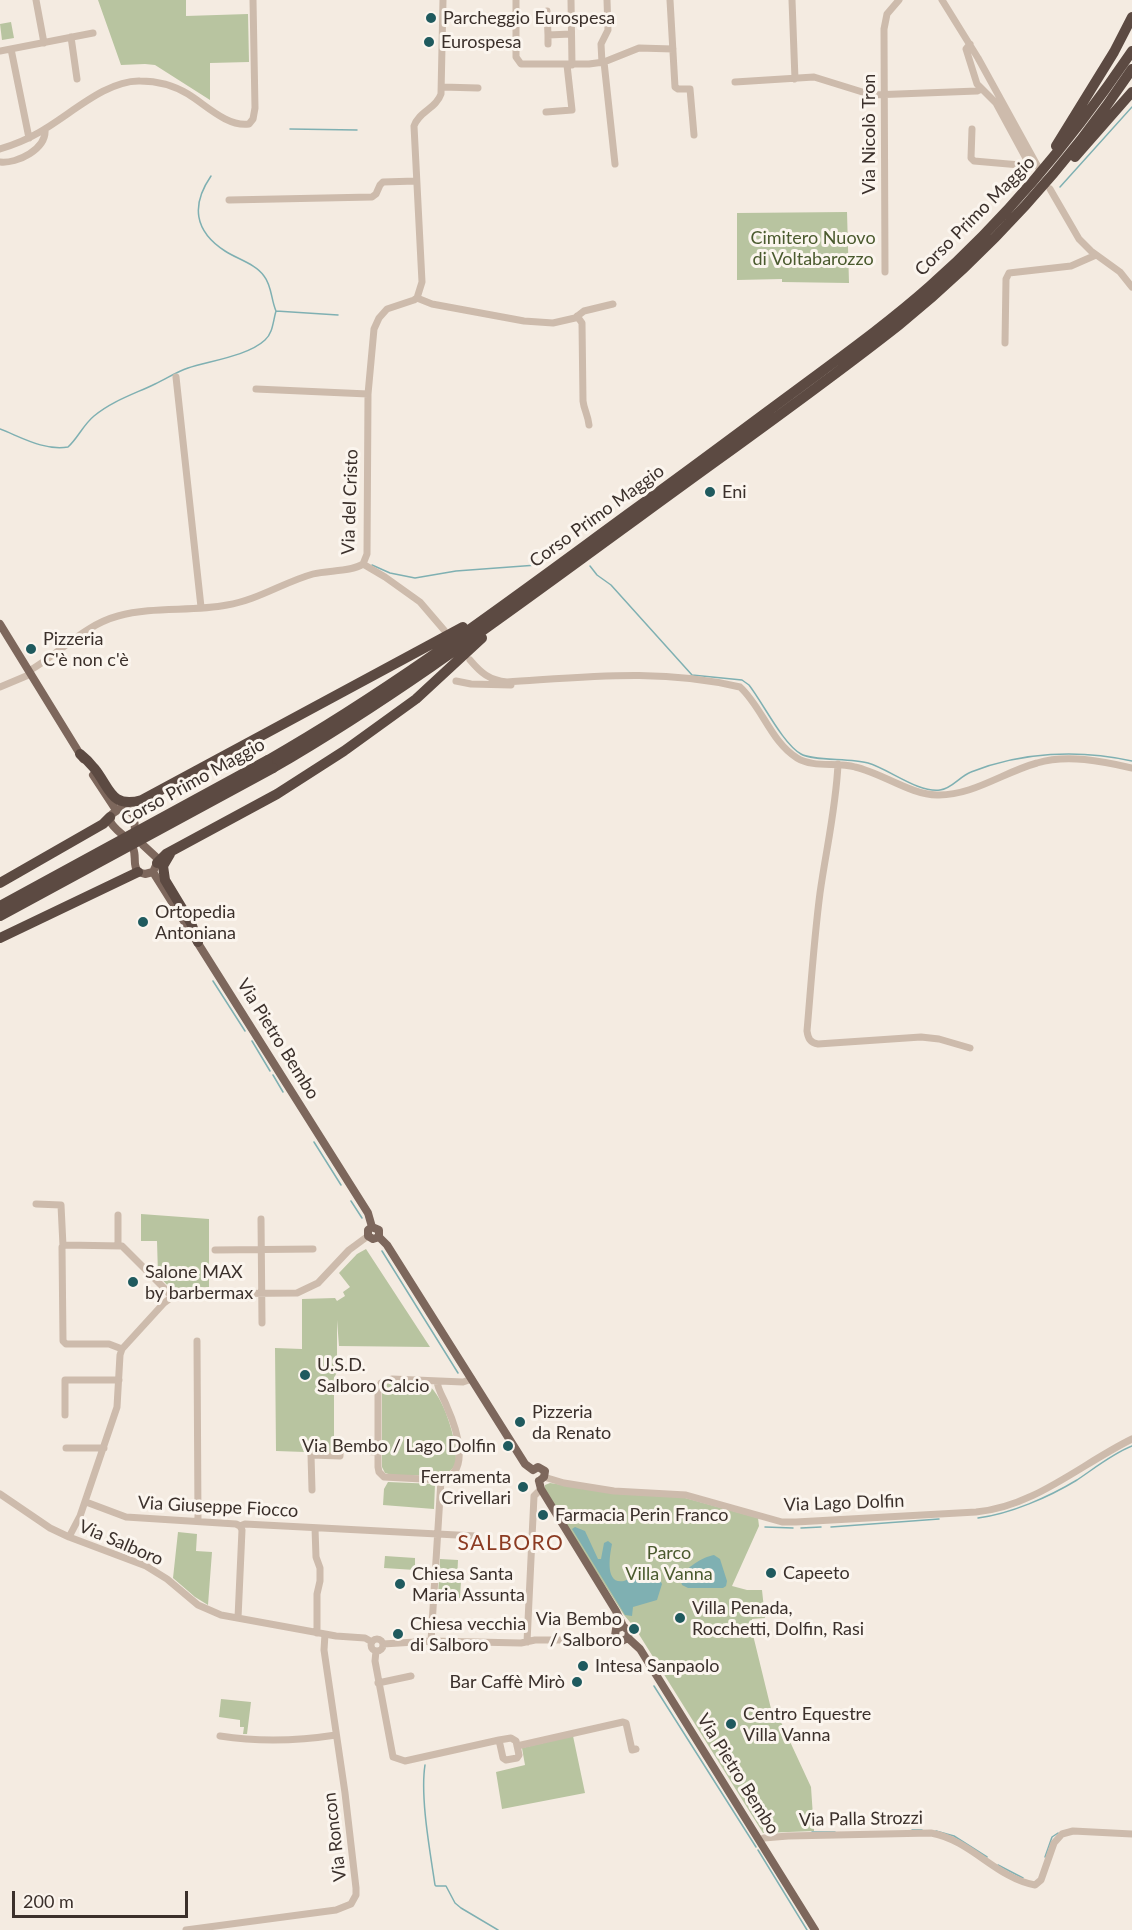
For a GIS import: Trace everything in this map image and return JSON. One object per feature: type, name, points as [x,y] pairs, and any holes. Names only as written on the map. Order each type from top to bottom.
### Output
[{"type":"highway","points":[[1009,216],[1048,159],[1114,52],[1132,17]]},
{"type":"highway","name":"Corso Primo Maggio","points":[[0,916],[383,701],[532,595],[900,324],[972,260],[1085,119],[1132,51]]},
{"type":"highway","name":"Corso Primo Maggio","points":[[0,906],[270,764],[395,682],[507,603],[895,315],[929,287],[1009,216],[1074,148],[1132,69]]},
{"type":"highway","points":[[1009,216],[1053,181],[1132,92]]},
{"type":"highway","points":[[155,867],[166,854],[311,773],[399,711],[489,632],[516,613],[532,595]]},
{"type":"highway","points":[[128,810],[137,806],[142,800],[507,603]]},
{"type":"highway","points":[[80,754],[95,768],[113,796],[122,801],[142,800]]},
{"type":"highway","points":[[0,883],[103,824],[113,813]]},
{"type":"highway","points":[[172,852],[163,866],[165,880],[191,923],[198,942]]},
{"type":"highway","points":[[0,938],[138,872]]},
{"type":"main road","points":[[0,624],[80,754],[113,813],[113,827],[126,836],[133,848],[134,864],[138,872],[145,874],[155,867]]},
{"type":"main road","points":[[113,813],[121,808],[128,810]]},
{"type":"main road","name":"Via Pietro Bembo","points":[[128,810],[134,815],[135,831],[143,845],[154,854],[155,867],[198,942],[368,1213],[372,1227],[378,1228],[379,1236],[387,1245],[525,1464],[532,1470],[533,1478],[541,1483],[616,1611],[620,1627]]},
{"type":"main road","points":[[372,1227],[368,1230],[368,1236],[373,1239],[379,1236]]},
{"type":"main road","name":"Via Pietro Bembo","points":[[620,1627],[629,1631],[628,1638],[640,1649],[815,1930]]},
{"type":"main road","name":"Via Pietro Bembo","points":[[617,1640],[614,1634],[620,1627]]},
{"type":"main road","points":[[617,1640],[622,1641],[628,1638]]},
{"type":"street","points":[[36,0],[44,42]]},
{"type":"street","points":[[0,149],[29,138],[123,82],[138,81],[170,85],[189,94],[229,120],[242,125],[249,124],[253,119],[255,108],[253,0]]},
{"type":"street","points":[[442,0],[442,87],[439,100],[415,121],[422,282],[417,298],[432,304],[524,321],[554,323],[577,316],[584,311],[613,304]]},
{"type":"street","points":[[516,0],[518,62],[524,65],[603,63],[633,49],[658,47],[673,49]]},
{"type":"street","points":[[546,112],[572,110],[569,65],[571,0]]},
{"type":"street","points":[[607,0],[608,30],[601,44],[615,164]]},
{"type":"street","points":[[670,0],[675,87],[690,88],[694,135]]},
{"type":"street","points":[[792,0],[795,79]]},
{"type":"street","name":"Via Nicolò Tron","points":[[885,272],[884,29],[888,14],[899,0]]},
{"type":"street","points":[[942,0],[970,44],[1038,167]]},
{"type":"street","points":[[547,11],[548,44]]},
{"type":"street","points":[[0,51],[93,33]]},
{"type":"street","points":[[548,35],[571,34]]},
{"type":"street","points":[[71,38],[77,79]]},
{"type":"street","points":[[970,44],[966,49],[972,72],[981,89],[996,102],[1028,162],[1020,165],[974,160],[971,158],[972,129]]},
{"type":"street","points":[[11,49],[29,138]]},
{"type":"street","points":[[735,82],[817,78],[866,94],[884,95],[981,89]]},
{"type":"street","points":[[442,87],[478,88]]},
{"type":"street","points":[[0,162],[15,162],[25,157],[41,142],[46,134],[45,129]]},
{"type":"street","points":[[229,200],[372,197],[376,195],[383,182],[416,182]]},
{"type":"street","points":[[1050,189],[1079,239],[1096,255],[1120,272],[1132,287]]},
{"type":"street","points":[[1005,343],[1006,279],[1009,273],[1071,266],[1096,255]]},
{"type":"street","name":"Via del Cristo","points":[[0,687],[30,673],[101,621],[140,612],[240,602],[301,577],[354,568],[363,564],[367,554],[368,394],[372,341],[379,318],[387,309],[410,303],[417,298]]},
{"type":"street","points":[[577,316],[582,323],[582,401],[588,414],[588,424]]},
{"type":"street","points":[[176,377],[201,607]]},
{"type":"street","points":[[256,389],[368,394]]},
{"type":"street","points":[[363,564],[420,602],[444,630]]},
{"type":"street","points":[[470,660],[487,677],[495,681],[630,674],[658,675],[740,687],[749,696],[777,739],[798,759],[813,763],[855,766],[933,795],[950,795],[968,790],[1039,762],[1080,759],[1132,768]]},
{"type":"street","points":[[456,681],[501,686],[546,683],[560,678]]},
{"type":"street","points":[[838,764],[820,895],[807,1031],[809,1039],[818,1044],[921,1037],[939,1039],[970,1048]]},
{"type":"street","points":[[36,1204],[61,1205],[63,1341],[69,1344],[113,1344],[122,1349]]},
{"type":"street","points":[[118,1215],[118,1245]]},
{"type":"street","points":[[261,1220],[262,1323]]},
{"type":"street","points":[[69,1537],[86,1502],[117,1407],[122,1349],[172,1298],[184,1294],[288,1294],[308,1289],[318,1283],[354,1245],[368,1236]]},
{"type":"street","points":[[63,1246],[122,1246],[172,1298]]},
{"type":"street","points":[[215,1250],[313,1249]]},
{"type":"street","points":[[196,1341],[198,1521]]},
{"type":"street","points":[[437,1381],[453,1424],[460,1459],[455,1472],[441,1480],[384,1477],[379,1472],[378,1452],[378,1392],[381,1383],[392,1379],[463,1382],[472,1379]]},
{"type":"street","points":[[65,1415],[65,1380],[120,1380]]},
{"type":"street","name":"Via Lago Dolfin","points":[[541,1483],[564,1483],[614,1491],[686,1495],[782,1522],[991,1511],[1019,1501],[1132,1439]]},
{"type":"street","points":[[66,1448],[104,1448]]},
{"type":"street","points":[[312,1490],[311,1455],[340,1456],[340,1450],[378,1452]]},
{"type":"street","points":[[431,1641],[441,1480]]},
{"type":"street","points":[[527,1642],[534,1496],[541,1483]]},
{"type":"street","name":"Via Salboro","points":[[0,1494],[69,1537],[146,1566],[198,1605],[221,1615],[317,1633],[365,1638],[372,1642],[379,1639],[383,1644],[431,1641],[527,1642],[601,1638],[617,1640]]},
{"type":"street","name":"Via Giuseppe Fiocco","points":[[86,1502],[126,1517],[240,1526],[245,1524],[476,1536]]},
{"type":"street","points":[[238,1618],[242,1530],[240,1526]]},
{"type":"street","points":[[315,1528],[316,1557],[320,1568],[317,1633]]},
{"type":"street","name":"Via Salboro","points":[[601,1638],[620,1627]]},
{"type":"street","name":"Via Roncon","points":[[186,1930],[336,1910],[351,1904],[356,1895],[324,1650],[325,1634]]},
{"type":"street","points":[[372,1642],[372,1647],[376,1651],[378,1683],[393,1757],[405,1761],[499,1740],[514,1738],[519,1755],[517,1758],[506,1760],[503,1758],[499,1740]]},
{"type":"street","points":[[376,1651],[382,1649],[383,1644]]},
{"type":"street","points":[[378,1683],[411,1676]]},
{"type":"street","points":[[517,1746],[623,1722],[626,1723],[632,1750],[636,1749]]},
{"type":"street","points":[[220,1736],[261,1741],[314,1739],[336,1735]]},
{"type":"street","name":"Via Palla Strozzi","points":[[760,1840],[788,1836],[931,1833],[952,1839],[995,1867],[1035,1885],[1041,1880],[1054,1843],[1062,1834],[1073,1831],[1132,1834]]},
{"type":"green space","points":[[98,0],[186,0],[186,16],[248,14],[249,62],[210,63],[210,100],[155,65],[121,65]]},
{"type":"green space","points":[[11,22],[14,38],[2,40],[0,24]]},
{"type":"green space","name":"Cimitero Nuovo di Voltabarozzo","points":[[847,212],[849,283],[782,282],[782,279],[737,280],[737,213]]},
{"type":"green space","points":[[141,1214],[209,1219],[209,1287],[170,1288],[158,1275],[157,1241],[141,1241]]},
{"type":"green space","points":[[366,1249],[430,1347],[339,1346],[337,1320],[334,1453],[276,1451],[275,1348],[302,1349],[302,1299],[335,1298],[337,1301],[345,1296],[343,1292],[350,1287],[339,1273],[357,1254]]},
{"type":"green space","points":[[391,1382],[428,1385],[439,1398],[452,1430],[456,1451],[455,1465],[442,1476],[385,1473],[382,1467],[382,1392],[384,1385]]},
{"type":"green space","points":[[388,1482],[435,1484],[434,1509],[383,1505],[384,1489]]},
{"type":"green space","name":"Parco Villa Vanna","points":[[550,1483],[618,1493],[678,1496],[758,1518],[759,1526],[732,1586],[747,1590],[762,1590],[765,1618],[752,1619],[753,1635],[774,1721],[780,1720],[811,1787],[814,1831],[763,1833],[635,1628],[624,1615],[545,1492],[545,1485]]},
{"type":"green space","points":[[178,1532],[197,1534],[196,1551],[212,1552],[208,1605],[173,1578]]},
{"type":"green space","points":[[385,1556],[415,1558],[415,1570],[384,1568]]},
{"type":"green space","points":[[440,1559],[458,1560],[457,1580],[461,1581],[460,1598],[438,1597]]},
{"type":"green space","points":[[221,1699],[251,1702],[247,1734],[243,1734],[244,1727],[240,1727],[240,1720],[219,1717]]},
{"type":"green space","points":[[573,1736],[585,1793],[502,1809],[496,1772],[525,1765],[522,1748]]},
{"type":"water","points":[[575,1527],[585,1531],[598,1559],[601,1559],[604,1543],[608,1541],[612,1544],[610,1568],[613,1578],[618,1581],[624,1581],[642,1572],[658,1576],[662,1584],[657,1600],[633,1607],[632,1616],[625,1615],[572,1529]]},
{"type":"water","points":[[714,1555],[720,1559],[727,1581],[726,1586],[723,1588],[688,1588],[682,1585],[680,1578],[686,1570]]},
{"type":"waterway","points":[[1060,187],[1132,107]]},
{"type":"waterway","points":[[290,129],[357,130]]},
{"type":"waterway","points":[[211,176],[200,197],[198,207],[202,226],[207,235],[225,251],[261,272],[269,284],[276,311]]},
{"type":"waterway","points":[[0,429],[41,445],[68,447],[90,420],[116,402],[184,370],[258,346],[270,334],[276,311],[338,315]]},
{"type":"waterway","points":[[372,565],[390,573],[415,578],[456,571],[537,565],[566,544]]},
{"type":"waterway","points":[[590,566],[597,575],[611,585],[692,675],[742,680],[749,685],[787,742],[806,756],[868,763],[931,790],[944,789],[967,774],[990,765],[1050,754],[1092,755],[1132,761]]},
{"type":"waterway","points":[[213,981],[245,1031]]},
{"type":"waterway","points":[[252,1041],[270,1071]]},
{"type":"waterway","points":[[273,1075],[283,1092]]},
{"type":"waterway","points":[[314,1142],[341,1185]]},
{"type":"waterway","points":[[351,1201],[362,1218]]},
{"type":"waterway","points":[[382,1251],[458,1373]]},
{"type":"waterway","points":[[978,1518],[1016,1509],[1054,1493],[1132,1446]]},
{"type":"waterway","points":[[831,1527],[939,1519]]},
{"type":"waterway","points":[[765,1527],[793,1528]]},
{"type":"waterway","points":[[801,1528],[821,1527]]},
{"type":"waterway","points":[[654,1686],[756,1847]]},
{"type":"waterway","points":[[425,1765],[425,1808],[435,1885],[446,1886],[455,1903],[498,1930]]},
{"type":"waterway","points":[[912,1830],[922,1830]]},
{"type":"waterway","points":[[936,1831],[954,1836],[987,1857]]},
{"type":"waterway","points":[[812,1832],[835,1832]]},
{"type":"waterway","points":[[1045,1857],[1052,1837],[1058,1833]]},
{"type":"waterway","points":[[758,1850],[807,1930]]},
{"type":"waterway","points":[[998,1865],[1023,1878]]},
{"type":"place","name":"Parcheggio Eurospesa","points":[[431,18]]},
{"type":"place","name":"Eurospesa","points":[[429,42]]},
{"type":"place","name":"Eni","points":[[710,492]]},
{"type":"place","name":"Pizzeria C'è non c'è","points":[[31,649]]},
{"type":"place","name":"Ortopedia Antoniana","points":[[143,922]]},
{"type":"place","name":"Salone MAX by barbermax","points":[[133,1282]]},
{"type":"place","name":"U.S.D. Salboro Calcio","points":[[305,1375]]},
{"type":"place","name":"Pizzeria da Renato","points":[[520,1422]]},
{"type":"place","name":"Via Bembo / Lago Dolfin","points":[[508,1446]]},
{"type":"place","name":"Ferramenta Crivellari","points":[[523,1487]]},
{"type":"place","name":"Farmacia Perin Franco","points":[[543,1515]]},
{"type":"place","name":"Capeeto","points":[[771,1573]]},
{"type":"place","name":"Chiesa Santa Maria Assunta","points":[[400,1584]]},
{"type":"place","name":"Villa Penada, Rocchetti, Dolfin, Rasi","points":[[680,1618]]},
{"type":"place","name":"Via Bembo / Salboro","points":[[634,1629]]},
{"type":"place","name":"Chiesa vecchia di Salboro","points":[[398,1634]]},
{"type":"place","name":"Intesa Sanpaolo","points":[[583,1666]]},
{"type":"place","name":"Bar Caffè Mirò","points":[[577,1682]]},
{"type":"place","name":"Centro Equestre Villa Vanna","points":[[731,1724]]},
{"type":"district","name":"SALBORO","points":[[511,1543]]}]
